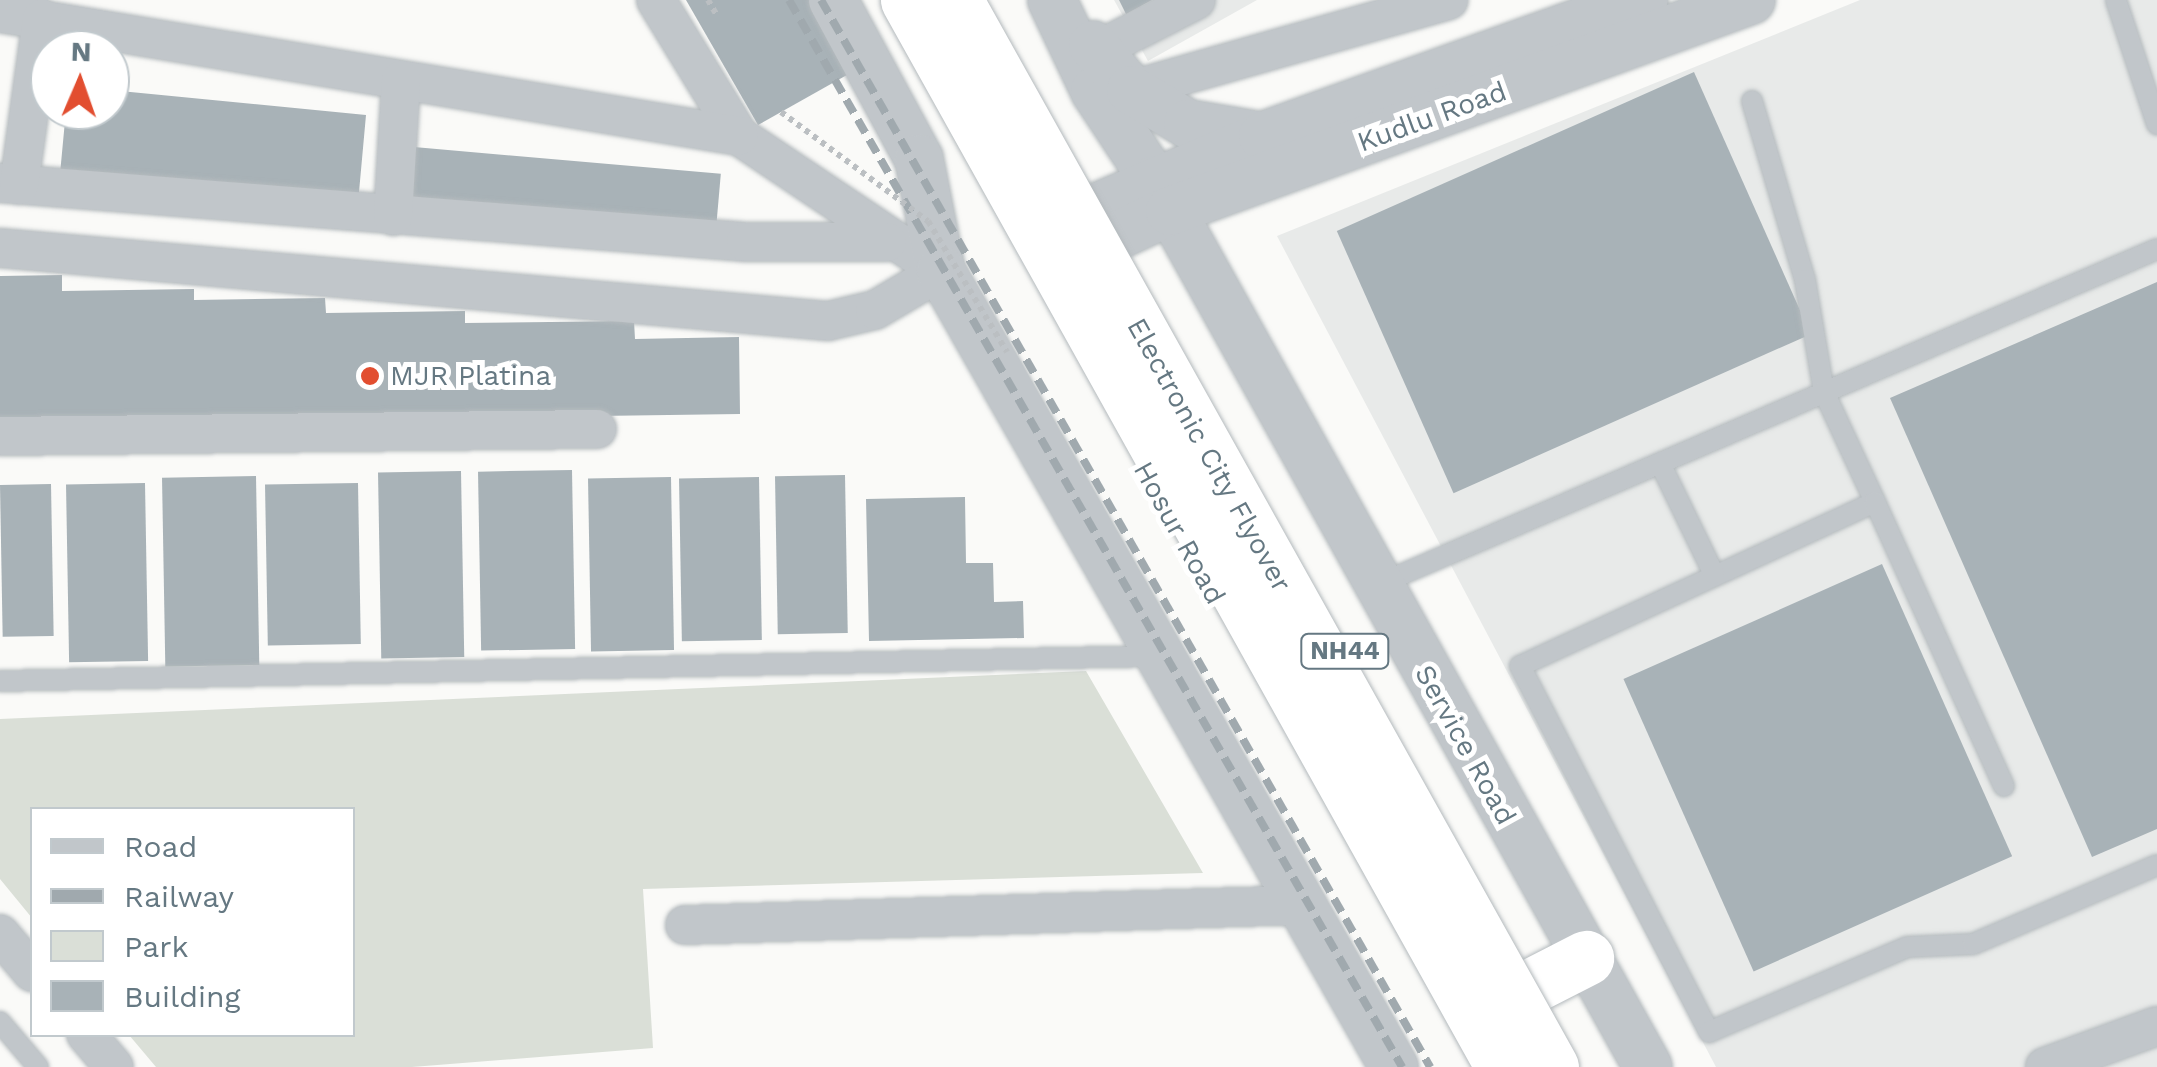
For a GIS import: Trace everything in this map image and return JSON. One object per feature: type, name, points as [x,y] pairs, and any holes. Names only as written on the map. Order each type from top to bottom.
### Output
[{"type":"highway","name":"Hosur Road","points":[[881,0],[1476,1067]]},
{"type":"highway","name":"Electronic City Flyover","points":[[908,0],[1503,1067]]},
{"type":"highway","name":"Electronic City Flyover","points":[[955,0],[1552,1067]]},
{"type":"highway","name":"NH44","points":[[982,0],[1576,1067]]},
{"type":"highway","points":[[1531,986],[1586,958]]},
{"type":"street","points":[[656,0],[739,136],[887,242],[941,271]]},
{"type":"street","points":[[833,0],[920,159],[941,271],[1167,656],[1300,905],[1394,1066],[1372,1067]]},
{"type":"street","name":"Service Road","points":[[1052,0],[1094,91],[1162,195],[1376,586],[1648,1067]]},
{"type":"street","points":[[1064,0],[1096,51],[1130,90],[1188,124],[1263,136]]},
{"type":"street","points":[[1096,51],[1196,0]]},
{"type":"street","points":[[1130,90],[1449,0]]},
{"type":"street","name":"Kudlu Road","points":[[1162,195],[1263,136],[1643,0]]},
{"type":"street","name":"Kudlu Road","points":[[1027,259],[1104,219],[1162,195],[1751,0]]},
{"type":"street","points":[[0,13],[739,136]]},
{"type":"street","points":[[42,19],[10,184],[746,242],[887,242]]},
{"type":"street","points":[[393,216],[401,80]]},
{"type":"street","points":[[0,248],[828,321],[874,310],[941,271]]},
{"type":"street","points":[[0,436],[596,429]]},
{"type":"street","points":[[685,925],[1300,905]]},
{"type":"street","points":[[0,934],[30,970]]},
{"type":"street","points":[[2045,1067],[2157,1026]]},
{"type":"street","points":[[89,1037],[114,1067]]},
{"type":"lane","points":[[2116,0],[2157,124]]},
{"type":"lane","points":[[1752,101],[1805,280],[1824,392],[2004,786]]},
{"type":"lane","points":[[1376,586],[2157,249]]},
{"type":"lane","points":[[1660,463],[1714,574]]},
{"type":"lane","points":[[1874,502],[1520,666],[1709,1032],[1907,947],[1972,944],[2157,865]]},
{"type":"lane","points":[[0,681],[1167,656]]},
{"type":"lane","points":[[0,1022],[38,1067]]},
{"type":"path","points":[[708,0],[716,14]]},
{"type":"path","points":[[782,112],[928,221],[1008,352]]},
{"type":"shaded area","points":[[1114,0],[1257,0],[1148,61]]},
{"type":"shaded area","points":[[1860,0],[2157,0],[2157,1067],[1716,1067],[1277,236]]},
{"type":"green space","points":[[1086,671],[1203,873],[643,889],[653,1048],[412,1067],[156,1067],[131,1037],[355,1037],[355,807],[30,807],[30,916],[0,879],[0,719]]},
{"type":"building","points":[[686,0],[856,0],[886,53],[758,125]]},
{"type":"building","points":[[1119,0],[1152,0],[1126,14]]},
{"type":"building","points":[[1694,72],[1811,334],[1454,493],[1337,231]]},
{"type":"building","points":[[130,92],[366,115],[358,203],[60,174],[64,130],[130,130]]},
{"type":"building","points":[[414,147],[721,174],[715,236],[409,209]]},
{"type":"building","name":"MJR Platina","points":[[62,275],[62,291],[194,289],[194,300],[325,298],[326,313],[465,311],[465,323],[634,321],[635,339],[739,337],[740,414],[0,424],[0,276]]},
{"type":"building","points":[[2157,282],[2157,829],[2092,857],[1890,398]]},
{"type":"building","points":[[572,470],[575,649],[481,651],[478,472]]},
{"type":"building","points":[[461,471],[464,657],[381,658],[378,472]]},
{"type":"building","points":[[845,475],[848,633],[778,634],[775,476]]},
{"type":"building","points":[[256,476],[259,665],[165,667],[162,478]]},
{"type":"building","points":[[671,477],[674,650],[591,651],[588,478]]},
{"type":"building","points":[[759,477],[762,640],[682,641],[679,478]]},
{"type":"building","points":[[145,483],[148,661],[69,662],[66,484]]},
{"type":"building","points":[[358,483],[361,644],[268,646],[265,485]]},
{"type":"building","points":[[51,484],[54,636],[3,637],[0,485]]},
{"type":"building","points":[[965,497],[966,563],[993,563],[994,602],[1023,601],[1024,638],[869,641],[866,499]]},
{"type":"building","points":[[1882,564],[2012,856],[1754,971],[1623,679]]},
{"type":"railway","points":[[789,0],[1402,1067]]},
{"type":"railway","points":[[821,0],[1430,1067]]},
{"type":"place","name":"MJR Platina","points":[[370,376]]}]
